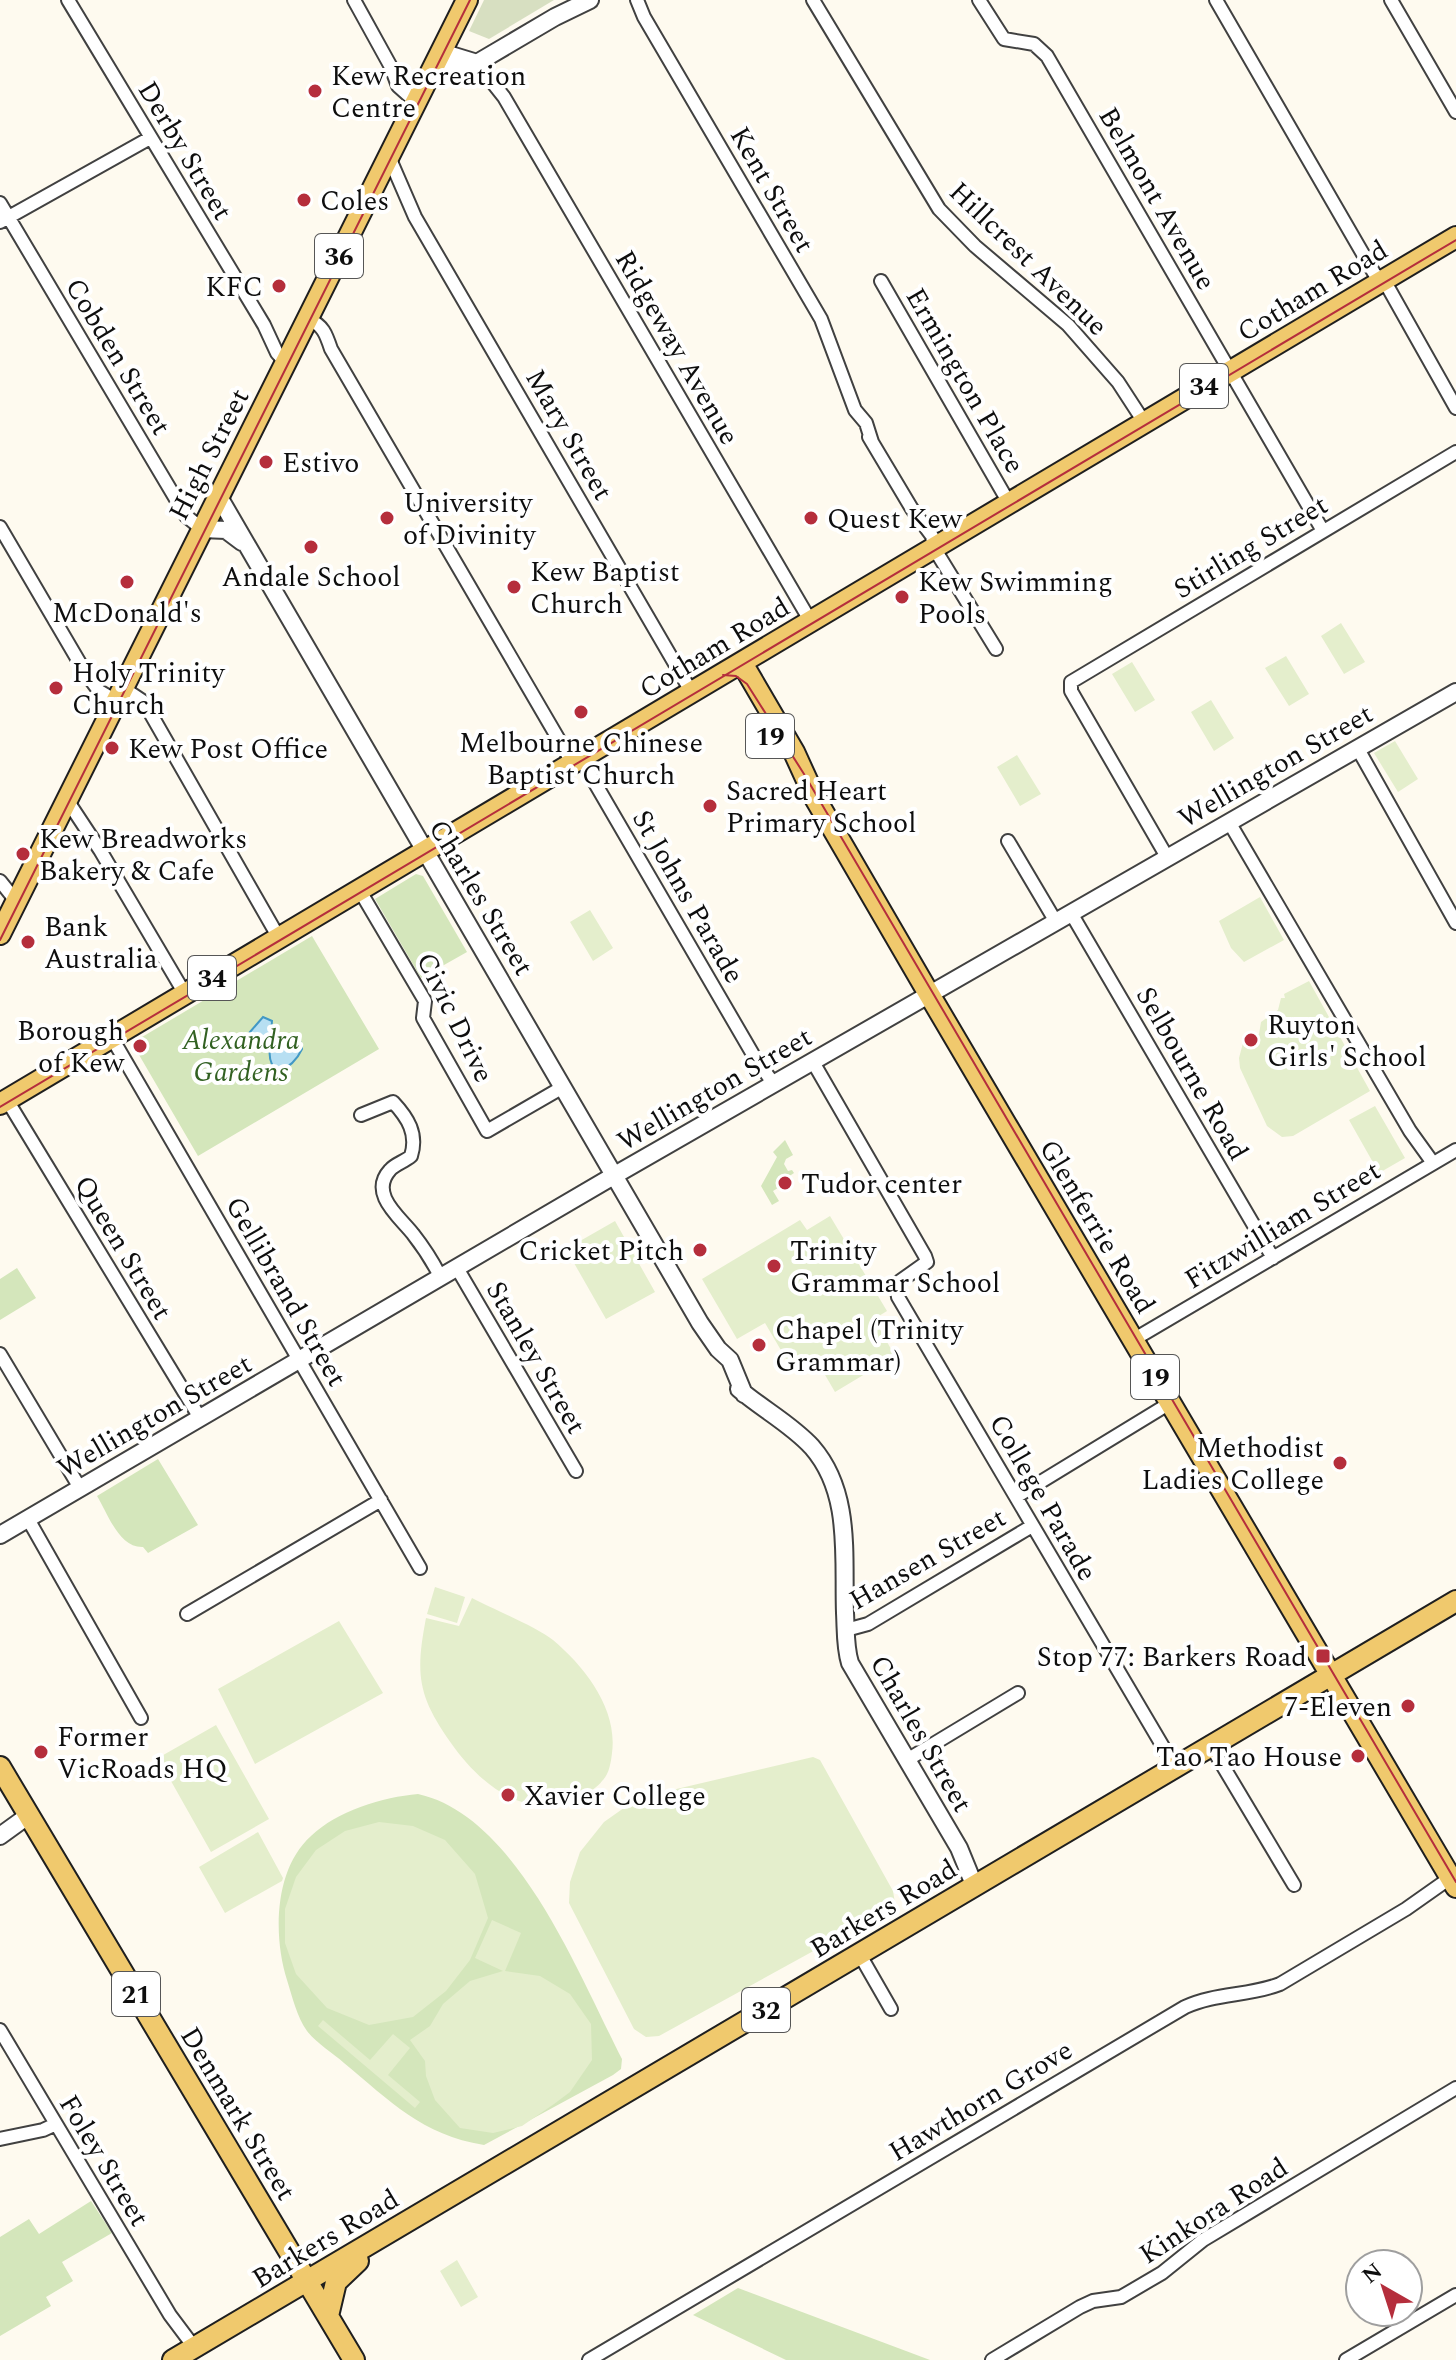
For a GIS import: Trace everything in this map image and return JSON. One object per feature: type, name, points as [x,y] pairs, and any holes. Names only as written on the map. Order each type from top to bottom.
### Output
[{"type":"main road","name":"High Street","points":[[0,934],[467,0]]},
{"type":"main road","name":"Cotham Road","points":[[3,1102],[1456,237]]},
{"type":"main road","name":"Glenferrie Road","points":[[737,667],[794,752],[815,798],[929,994],[1454,1883]]},
{"type":"main road","name":"Barkers Road","points":[[184,2353],[1331,1675],[1453,1610]]},
{"type":"main road","name":"Denmark Street","points":[[0,1767],[307,2281]]},
{"type":"main road","points":[[328,2316],[336,2282],[387,2233]]},
{"type":"main road","name":"21","points":[[307,2281],[354,2360]]},
{"type":"street","name":"Derby Street","points":[[68,0],[264,325],[277,353],[320,324],[331,349]]},
{"type":"street","points":[[354,0],[391,67],[398,86],[419,96]]},
{"type":"street","points":[[439,57],[456,72],[472,70],[555,17],[590,0]]},
{"type":"street","name":"Kent Street","points":[[631,0],[644,17],[821,319],[856,412],[866,423],[872,442],[932,536],[934,548],[996,649]]},
{"type":"street","name":"Kent Street","points":[[637,0],[644,17]]},
{"type":"street","name":"Hillcrest Avenue","points":[[813,0],[939,209],[983,253],[1068,325],[1118,382],[1144,422]]},
{"type":"street","name":"Belmont Avenue","points":[[979,0],[1004,39],[1034,44],[1047,56],[1323,531]]},
{"type":"street","points":[[1216,0],[1380,282],[1389,289],[1456,408]]},
{"type":"street","points":[[1391,0],[1456,112]]},
{"type":"street","name":"Ridgeway Avenue","points":[[482,61],[811,622]]},
{"type":"street","points":[[4,220],[150,138]]},
{"type":"street","name":"Mary Street","points":[[389,157],[406,200],[692,693]]},
{"type":"street","name":"Mary Street","points":[[378,179],[406,200]]},
{"type":"street","name":"Cobden Street","points":[[0,203],[4,220],[186,516],[202,529]]},
{"type":"street","name":"Ermington Place","points":[[881,281],[1009,503]]},
{"type":"street","name":"St Johns Parade","points":[[331,349],[771,1086]]},
{"type":"street","name":"Stirling Street","points":[[1167,857],[1071,691],[1070,684],[1076,677],[1456,452]]},
{"type":"street","name":"Charles Street","points":[[219,497],[700,1323],[730,1360],[744,1394],[803,1438],[833,1477],[842,1514],[850,1663],[959,1848],[975,1887]]},
{"type":"street","points":[[0,527],[85,672],[96,697],[144,702],[279,938]]},
{"type":"street","points":[[202,529],[226,530],[249,549]]},
{"type":"street","name":"Wellington Street","points":[[0,1535],[615,1175],[1456,692]]},
{"type":"street","points":[[1358,749],[1456,923]]},
{"type":"street","points":[[67,800],[94,839],[185,994]]},
{"type":"street","points":[[1229,822],[1430,1165]]},
{"type":"street","points":[[1008,841],[1056,922]]},
{"type":"street","points":[[0,881],[16,901]]},
{"type":"street","name":"Civic Drive","points":[[360,891],[425,1001],[423,1018],[487,1131],[563,1087]]},
{"type":"street","name":"Selbourne Road","points":[[1071,913],[1273,1258]]},
{"type":"street","name":"Gellibrand Street","points":[[112,1038],[420,1568]]},
{"type":"street","name":"College Parade","points":[[813,1062],[927,1262],[899,1281],[895,1287],[896,1294],[1175,1767]]},
{"type":"street","name":"Queen Street","points":[[3,1102],[200,1418]]},
{"type":"street","points":[[361,1115],[393,1102],[405,1115],[414,1133],[415,1144],[411,1156],[391,1168],[385,1178],[385,1200],[393,1214],[429,1255],[441,1278]]},
{"type":"street","name":"Fitzwilliam Street","points":[[1133,1340],[1456,1150]]},
{"type":"street","name":"Stanley Street","points":[[457,1268],[576,1471]]},
{"type":"street","points":[[0,1354],[80,1488]]},
{"type":"street","points":[[1016,1497],[1170,1403]]},
{"type":"street","points":[[187,1614],[381,1500]]},
{"type":"street","points":[[28,1519],[141,1718]]},
{"type":"street","name":"Hansen Street","points":[[846,1630],[868,1624],[1032,1526]]},
{"type":"street","points":[[907,1760],[1018,1693]]},
{"type":"street","points":[[1211,1746],[1294,1885]]},
{"type":"street","points":[[0,1836],[29,1815]]},
{"type":"street","name":"Charles Street","points":[[959,1848],[975,1866],[994,1875]]},
{"type":"street","name":"Hawthorn Grove","points":[[589,2360],[1185,2007],[1206,1999],[1260,1991],[1280,1984],[1454,1883]]},
{"type":"street","points":[[860,1955],[891,2009]]},
{"type":"street","name":"Foley Street","points":[[0,2030],[170,2315],[184,2353]]},
{"type":"street","name":"Kinkora Road","points":[[992,2360],[1080,2307],[1093,2301],[1121,2297],[1162,2273],[1203,2240],[1456,2088]]},
{"type":"street","points":[[0,2139],[43,2130],[54,2120]]},
{"type":"street","points":[[1346,2360],[1456,2295]]},
{"type":"green space","points":[[484,0],[554,0],[489,39],[469,31]]},
{"type":"green space","points":[[1341,623],[1365,662],[1344,674],[1321,636]]},
{"type":"green space","points":[[1286,656],[1309,694],[1289,706],[1265,668]]},
{"type":"green space","points":[[1132,662],[1155,700],[1135,712],[1112,674]]},
{"type":"green space","points":[[1211,700],[1234,738],[1214,751],[1191,712]]},
{"type":"green space","points":[[1395,741],[1418,779],[1398,792],[1374,753]]},
{"type":"green space","points":[[1017,755],[1041,794],[1020,806],[997,767]]},
{"type":"green space","points":[[416,874],[423,876],[467,952],[421,978],[375,899]]},
{"type":"green space","points":[[1260,897],[1284,940],[1244,962],[1231,948],[1219,921]]},
{"type":"green space","points":[[590,910],[613,948],[593,961],[570,922]]},
{"type":"green space","name":"Alexandra Gardens","points":[[312,936],[379,1049],[198,1156],[135,1048],[137,1040]]},
{"type":"green space","points":[[1309,981],[1370,1091],[1293,1136],[1282,1137],[1267,1126],[1240,1068],[1239,1058],[1243,1043],[1259,1034],[1261,1022],[1278,1010],[1284,994]]},
{"type":"green space","points":[[1375,1106],[1405,1158],[1379,1173],[1349,1120]]},
{"type":"green space","points":[[785,1140],[793,1155],[784,1164],[788,1171],[794,1173],[788,1177],[789,1181],[773,1191],[779,1201],[772,1205],[761,1186],[777,1157],[773,1152]]},
{"type":"green space","points":[[830,1216],[887,1311],[874,1319],[895,1356],[835,1392],[814,1356],[792,1369],[765,1323],[737,1339],[702,1279],[800,1220],[807,1230]]},
{"type":"green space","points":[[615,1221],[655,1292],[606,1319],[566,1249]]},
{"type":"green space","points":[[17,1268],[36,1298],[0,1320],[0,1279]]},
{"type":"green space","points":[[158,1459],[198,1525],[148,1553],[143,1547],[127,1542],[121,1536],[97,1496]]},
{"type":"green space","points":[[435,1587],[465,1597],[457,1623],[427,1614]]},
{"type":"green space","points":[[472,1598],[553,1640],[577,1663],[597,1690],[610,1721],[612,1753],[606,1775],[591,1791],[563,1803],[544,1806],[508,1796],[492,1786],[463,1759],[440,1726],[426,1698],[420,1670],[426,1618],[459,1626]]},
{"type":"green space","points":[[339,1621],[383,1693],[255,1764],[218,1689]]},
{"type":"green space","points":[[216,1725],[269,1819],[211,1852],[158,1758]]},
{"type":"green space","points":[[813,1757],[820,1760],[893,1891],[895,1903],[888,1910],[659,2036],[646,2037],[634,2029],[569,1903],[570,1882],[580,1852],[604,1822],[638,1798]]},
{"type":"green space","points":[[418,1794],[454,1808],[486,1833],[515,1866],[565,1944],[622,2059],[621,2069],[613,2075],[484,2145],[425,2125],[392,2103],[315,2040],[298,2013],[282,1963],[279,1924],[283,1884],[299,1850],[311,1836],[334,1819],[376,1802]]},
{"type":"green space","points":[[379,1822],[413,1826],[445,1840],[475,1874],[488,1918],[470,1960],[446,1991],[413,2017],[369,2025],[327,2008],[296,1974],[285,1943],[285,1909],[296,1877],[316,1850],[345,1831]]},
{"type":"green space","points":[[258,1832],[282,1881],[225,1913],[199,1867]]},
{"type":"green space","points":[[492,1920],[521,1933],[505,1971],[540,1976],[570,1994],[591,2024],[592,2060],[570,2092],[554,2104],[522,2126],[493,2133],[460,2128],[435,2100],[426,2076],[425,2061],[410,2040],[430,2026],[443,2004],[470,1981],[503,1971],[475,1958]]},
{"type":"green space","points":[[323,2020],[370,2060],[393,2034],[410,2048],[388,2075],[420,2102],[415,2108],[318,2026]]},
{"type":"green space","points":[[91,2201],[112,2233],[62,2262],[73,2281],[46,2297],[51,2306],[0,2336],[0,2237],[29,2219],[39,2234]]},
{"type":"green space","points":[[457,2260],[478,2297],[461,2307],[440,2271]]},
{"type":"green space","points":[[738,2288],[930,2360],[786,2360],[693,2315]]},
{"type":"water","points":[[263,1017],[272,1021],[271,1033],[277,1038],[289,1035],[300,1041],[302,1049],[298,1057],[278,1072],[270,1059],[271,1044],[266,1040],[260,1041],[250,1032]]},
{"type":"tram line","points":[[0,940],[470,0]]},
{"type":"tram line","points":[[0,1107],[1456,240]]},
{"type":"tram line","points":[[723,675],[736,676],[747,684],[804,774],[1456,1882]]},
{"type":"place","name":"Kew Recreation Centre","points":[[315,91]]},
{"type":"place","name":"Coles","points":[[304,200]]},
{"type":"place","name":"KFC","points":[[279,286]]},
{"type":"place","name":"Estivo","points":[[266,462]]},
{"type":"place","name":"University of Divinity","points":[[387,518]]},
{"type":"place","name":"Quest Kew","points":[[811,518]]},
{"type":"place","name":"Andale School","points":[[311,547]]},
{"type":"place","name":"McDonald's","points":[[127,582]]},
{"type":"place","name":"Kew Baptist Church","points":[[514,587]]},
{"type":"place","name":"Kew Swimming Pools","points":[[902,597]]},
{"type":"place","name":"Holy Trinity Church","points":[[56,688]]},
{"type":"place","name":"Melbourne Chinese Baptist Church","points":[[581,712]]},
{"type":"place","name":"Kew Post Office","points":[[112,748]]},
{"type":"place","name":"Sacred Heart Primary School","points":[[710,806]]},
{"type":"place","name":"Kew Breadworks Bakery & Cafe","points":[[23,854]]},
{"type":"place","name":"Bank Australia","points":[[28,942]]},
{"type":"place","name":"Ruyton Girls' School","points":[[1251,1040]]},
{"type":"place","name":"Borough of Kew","points":[[140,1046]]},
{"type":"place","name":"Tudor center","points":[[785,1183]]},
{"type":"place","name":"Cricket Pitch","points":[[700,1250]]},
{"type":"place","name":"Trinity Grammar School","points":[[774,1266]]},
{"type":"place","name":"Chapel (Trinity Grammar)","points":[[759,1345]]},
{"type":"place","name":"Methodist Ladies College","points":[[1340,1463]]},
{"type":"place","name":"Stop 77: Barkers Road","points":[[1323,1656]]},
{"type":"place","name":"7-Eleven","points":[[1408,1706]]},
{"type":"place","name":"Former VicRoads HQ","points":[[41,1752]]},
{"type":"place","name":"Tao Tao House","points":[[1358,1756]]},
{"type":"place","name":"Xavier College","points":[[508,1795]]}]
